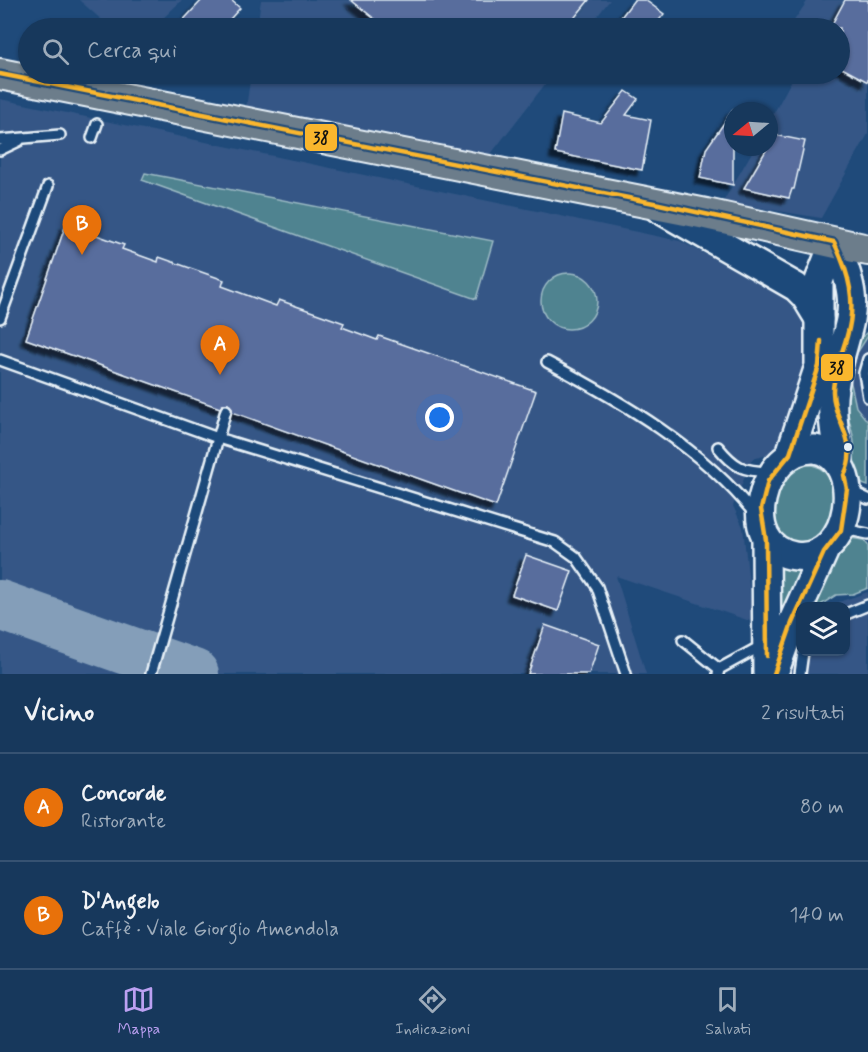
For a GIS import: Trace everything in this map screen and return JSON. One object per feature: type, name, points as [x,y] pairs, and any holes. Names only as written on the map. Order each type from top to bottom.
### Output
[{"type":"main road","points":[[0,75],[18,78]]},
{"type":"main road","points":[[51,84],[647,202],[868,250]]},
{"type":"street","points":[[647,202],[796,287],[806,296],[820,321]]},
{"type":"street","points":[[767,674],[764,492],[781,463],[819,366],[819,280],[834,242]]},
{"type":"street","points":[[774,674],[792,624],[824,552],[841,530],[850,481],[833,392],[853,309],[852,294],[847,270],[834,242]]},
{"type":"street","points":[[848,334],[868,316]]},
{"type":"street","points":[[781,463],[809,448],[820,450],[850,481]]},
{"type":"street","points":[[764,532],[785,554],[812,556],[824,552]]},
{"type":"lane","points":[[0,85],[18,84]]},
{"type":"lane","points":[[92,138],[96,124]]},
{"type":"lane","points":[[0,134],[27,138]]},
{"type":"lane","points":[[0,140],[60,135]]},
{"type":"lane","points":[[0,146],[27,138]]},
{"type":"lane","points":[[0,150],[27,138]]},
{"type":"lane","points":[[0,318],[48,186]]},
{"type":"lane","points":[[868,359],[864,373],[868,397]]},
{"type":"lane","points":[[0,360],[218,438],[555,542],[576,557],[597,587],[626,674]]},
{"type":"lane","points":[[547,362],[609,395],[648,421],[739,493],[764,532]]},
{"type":"lane","points":[[151,674],[226,410]]},
{"type":"lane","points":[[718,447],[734,465],[748,471],[781,463]]},
{"type":"lane","points":[[841,530],[849,529],[868,534]]},
{"type":"lane","points":[[850,612],[868,605]]},
{"type":"lane","points":[[682,640],[718,672],[768,642]]},
{"type":"lane","points":[[800,674],[802,656]]},
{"type":"shaded area","points":[[79,0],[182,0],[163,18],[100,18]]},
{"type":"shaded area","points":[[261,0],[610,0],[596,18],[258,18]]},
{"type":"shaded area","points":[[808,0],[868,0],[868,134],[821,218],[723,202],[750,156],[778,156],[778,105],[790,84],[850,84],[850,18],[796,18]]},
{"type":"shaded area","points":[[250,84],[545,84],[487,159],[246,108]]},
{"type":"shaded area","points":[[0,99],[680,241],[783,294],[804,323],[812,353],[784,439],[769,455],[752,459],[733,506],[743,527],[753,622],[616,576],[646,674],[0,674]]},
{"type":"shaded area","points":[[868,336],[868,422],[856,407],[850,379],[857,353]]},
{"type":"shaded area","points":[[868,592],[868,674],[791,674],[796,643],[796,656],[850,656],[850,602],[839,602]]},
{"type":"green space","points":[[145,173],[493,241],[476,299],[142,180]]},
{"type":"green space","points":[[564,273],[574,273],[589,281],[595,290],[597,301],[595,312],[589,321],[574,329],[564,329],[553,324],[546,317],[541,306],[541,296],[546,285],[553,278]]},
{"type":"green space","points":[[868,331],[868,336],[857,353],[850,379],[856,407],[868,422],[868,486],[857,480],[855,475],[854,442],[845,391],[849,367],[855,350]]},
{"type":"green space","points":[[799,465],[815,466],[827,474],[833,486],[834,501],[831,516],[824,530],[813,539],[798,542],[788,540],[782,535],[777,527],[775,508],[783,479]]},
{"type":"green space","points":[[850,538],[863,540],[868,545],[868,588],[853,594],[836,595],[825,602],[805,602],[842,540]]},
{"type":"green space","points":[[775,561],[809,568],[779,644]]},
{"type":"building","points":[[202,0],[231,0],[240,8],[231,18],[185,18]]},
{"type":"building","points":[[351,0],[589,0],[574,18],[374,18]]},
{"type":"building","points":[[634,0],[645,0],[664,14],[661,18],[620,18]]},
{"type":"building","points":[[845,0],[868,0],[868,82],[850,72],[850,18],[835,18]]},
{"type":"building","points":[[626,91],[638,99],[626,115],[651,120],[642,170],[555,153],[562,114],[601,123]]},
{"type":"building","points":[[724,123],[724,156],[733,156],[733,185],[700,178],[706,149]]},
{"type":"building","points":[[778,136],[805,141],[794,189],[789,198],[744,188],[763,156],[778,156]]},
{"type":"building","points":[[66,224],[124,245],[122,249],[158,262],[159,257],[224,280],[222,286],[276,306],[279,300],[344,323],[342,327],[377,340],[379,336],[536,391],[496,506],[232,412],[228,404],[220,408],[26,339]]},
{"type":"building","points":[[526,555],[572,571],[558,611],[512,595]]},
{"type":"building","points":[[545,625],[599,644],[589,674],[528,674]]},
{"type":"taxiway","points":[[0,605],[194,674]]},
{"type":"transit line","name":"38","points":[[0,74],[18,78]]},
{"type":"transit line","name":"38","points":[[51,84],[659,204],[834,242],[844,265],[851,299],[850,323],[833,390],[834,401],[848,442],[848,463],[844,475],[847,489],[841,530],[824,552],[792,623],[774,674]]},
{"type":"transit line","name":"38","points":[[767,656],[766,540],[761,509],[768,481],[790,454],[819,366],[821,341]]},
{"type":"place","name":"D'Angelo","points":[[82,255]]},
{"type":"place","name":"Concorde","points":[[220,375]]}]
